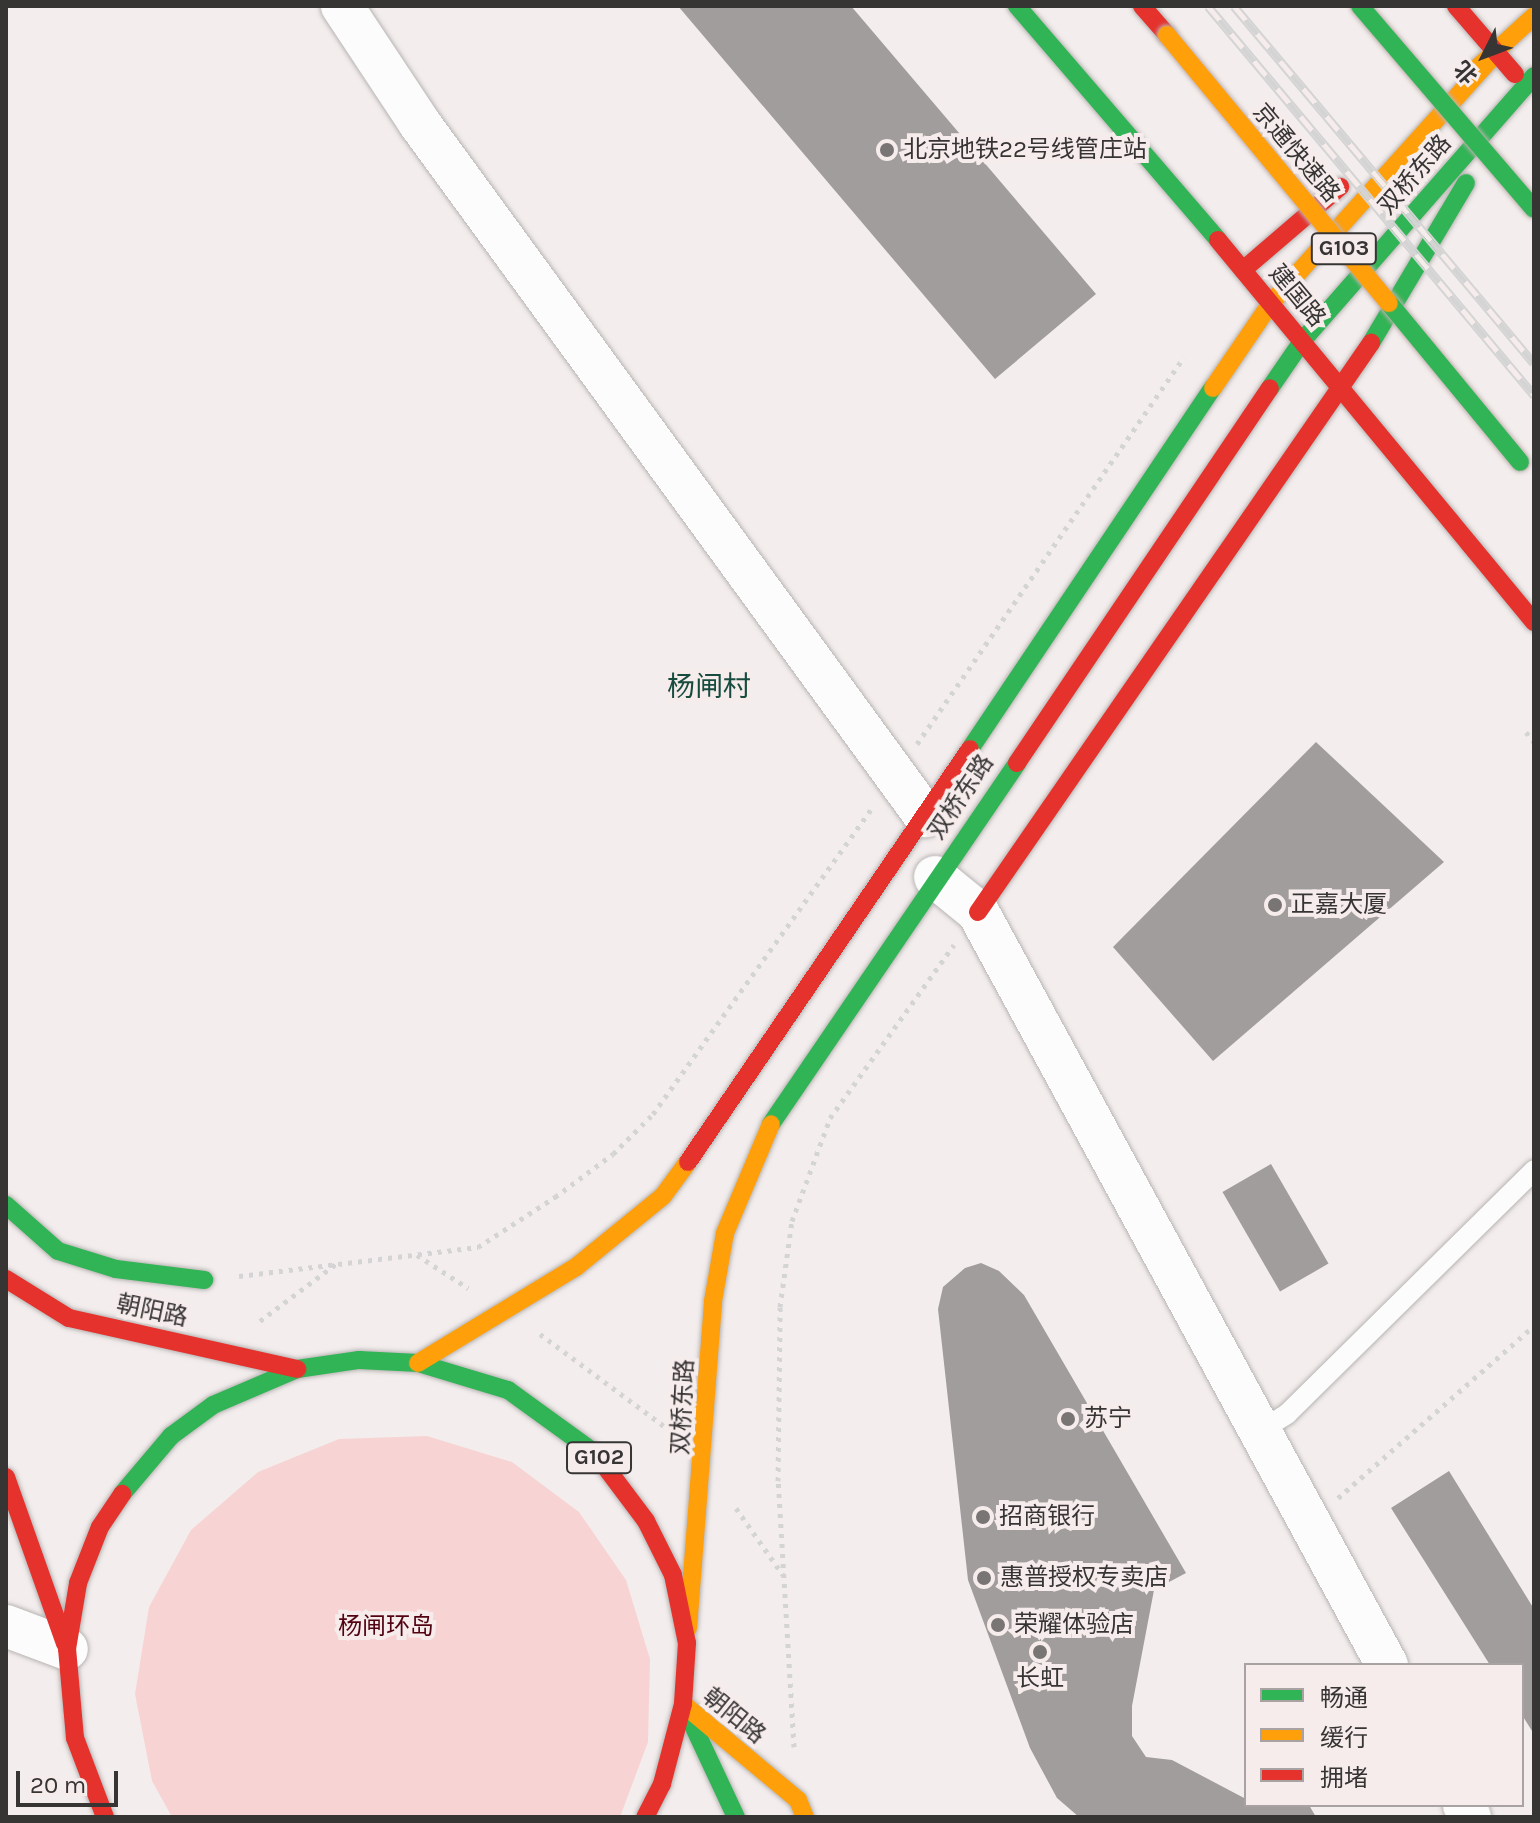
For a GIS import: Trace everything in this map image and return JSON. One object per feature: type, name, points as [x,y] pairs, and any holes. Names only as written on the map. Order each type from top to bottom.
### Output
[{"type":"main road","name":"建国路","points":[[1017,6],[1303,340],[1534,622]]},
{"type":"main road","name":"京通快速路","points":[[1142,6],[1534,479]]},
{"type":"main road","points":[[1360,6],[1534,209]]},
{"type":"main road","points":[[1456,6],[1531,86]]},
{"type":"main road","name":"双桥东路","points":[[1376,156],[1497,52],[1534,16]]},
{"type":"main road","name":"双桥东路","points":[[418,1363],[576,1267],[663,1196],[724,1114],[1271,303],[1497,52]]},
{"type":"main road","name":"双桥东路","points":[[687,1643],[704,1463],[713,1301],[725,1233],[769,1128],[935,877],[1303,340],[1531,86]]},
{"type":"main road","name":"双桥东路","points":[[978,912],[1343,390],[1531,86]]},
{"type":"main road","name":"双桥东路","points":[[1243,270],[1352,177]]},
{"type":"main road","points":[[6,1205],[58,1251],[116,1269],[204,1280]]},
{"type":"main road","name":"朝阳路","points":[[6,1279],[69,1318],[297,1369]]},
{"type":"main road","name":"G102","points":[[297,1369],[359,1360],[418,1363],[508,1390],[594,1451],[646,1521],[673,1575],[687,1643],[683,1704]]},
{"type":"main road","points":[[67,1649],[78,1583],[100,1527],[133,1476],[171,1436],[213,1405],[297,1369]]},
{"type":"main road","points":[[6,1477],[67,1649],[75,1738],[105,1817]]},
{"type":"main road","points":[[645,1817],[662,1784],[683,1704]]},
{"type":"main road","name":"朝阳路","points":[[683,1704],[801,1808]]},
{"type":"main road","name":"朝阳路","points":[[683,1704],[736,1817]]},
{"type":"street","points":[[342,6],[420,124],[925,816]]},
{"type":"street","points":[[935,877],[978,912],[1386,1663]]},
{"type":"street","points":[[6,1626],[67,1649]]},
{"type":"lane","points":[[1260,1431],[1287,1414],[1534,1170]]},
{"type":"path","points":[[1526,732],[1534,742]]},
{"type":"path","points":[[801,1808],[778,1481],[780,1307],[792,1221],[830,1118],[978,912]]},
{"type":"path","points":[[204,1280],[478,1247]]},
{"type":"path","points":[[417,1255],[638,1402],[704,1463],[784,1576]]},
{"type":"path","points":[[1310,1523],[1534,1326]]},
{"type":"green space","name":"杨闸环岛","points":[[427,1436],[512,1462],[579,1512],[626,1580],[650,1659],[648,1742],[620,1817],[172,1817],[152,1781],[135,1694],[149,1607],[191,1530],[258,1472],[339,1439]]},
{"type":"building","name":"北京地铁22号线管庄站","points":[[678,6],[851,6],[1096,294],[995,379]]},
{"type":"building","name":"正嘉大厦","points":[[1316,742],[1444,862],[1213,1061],[1113,947]]},
{"type":"building","points":[[1271,1164],[1328,1264],[1280,1292],[1223,1192]]},
{"type":"building","points":[[981,1263],[999,1271],[1024,1295],[1186,1573],[1154,1590],[1132,1706],[1132,1736],[1146,1757],[1172,1760],[1244,1798],[1244,1807],[1310,1807],[1316,1817],[1079,1817],[1057,1798],[1030,1748],[968,1580],[938,1309],[943,1287],[965,1268]]},
{"type":"building","points":[[1449,1471],[1534,1609],[1534,1734],[1524,1718],[1524,1663],[1489,1663],[1391,1508]]},
{"type":"railway","points":[[1208,6],[1534,395]]},
{"type":"railway","points":[[1234,6],[1534,363]]},
{"type":"traffic: fast","points":[[1017,6],[1218,240]]},
{"type":"traffic: fast","points":[[1360,6],[1534,209]]},
{"type":"traffic: fast","points":[[1270,388],[1303,340],[1534,76]]},
{"type":"traffic: fast","points":[[1371,343],[1466,183]]},
{"type":"traffic: fast","points":[[1389,303],[1520,462]]},
{"type":"traffic: fast","points":[[970,749],[1213,388]]},
{"type":"traffic: fast","points":[[771,1124],[1017,763]]},
{"type":"traffic: fast","points":[[6,1205],[58,1251],[116,1269],[204,1280]]},
{"type":"traffic: fast","points":[[122,1494],[171,1436],[213,1405],[297,1369],[359,1360],[418,1363],[508,1390],[595,1453]]},
{"type":"traffic: fast","points":[[683,1704],[736,1817]]},
{"type":"traffic: slow","points":[[1474,71],[1534,16]]},
{"type":"traffic: slow","points":[[1167,35],[1389,303]]},
{"type":"traffic: slow","points":[[1213,388],[1271,303],[1497,52]]},
{"type":"traffic: slow","points":[[688,1628],[713,1301],[725,1233],[771,1124]]},
{"type":"traffic: slow","points":[[418,1363],[576,1267],[663,1196],[688,1162]]},
{"type":"traffic: slow","points":[[683,1704],[798,1800],[805,1817]]},
{"type":"traffic: jam","points":[[1142,6],[1167,35]]},
{"type":"traffic: jam","points":[[1456,6],[1515,74]]},
{"type":"traffic: jam","points":[[1243,270],[1340,187]]},
{"type":"traffic: jam","points":[[1218,240],[1534,622]]},
{"type":"traffic: jam","points":[[978,912],[1371,343]]},
{"type":"traffic: jam","points":[[1017,763],[1270,388]]},
{"type":"traffic: jam","points":[[688,1162],[970,749]]},
{"type":"traffic: jam","points":[[6,1279],[69,1318],[297,1369]]},
{"type":"traffic: jam","points":[[595,1453],[646,1521],[673,1575],[687,1643],[683,1704],[662,1784],[645,1817]]},
{"type":"traffic: jam","points":[[6,1477],[65,1644]]},
{"type":"traffic: jam","points":[[105,1817],[75,1738],[67,1649],[78,1583],[100,1527],[122,1494]]},
{"type":"place","name":"北京地铁22号线管庄站","points":[[887,150]]},
{"type":"place","name":"正嘉大厦","points":[[1275,905]]},
{"type":"place","name":"苏宁","points":[[1068,1419]]},
{"type":"place","name":"招商银行","points":[[983,1517]]},
{"type":"place","name":"惠普授权专卖店","points":[[984,1578]]},
{"type":"place","name":"荣耀体验店","points":[[998,1625]]},
{"type":"place","name":"长虹","points":[[1040,1652]]},
{"type":"district","name":"杨闸村","points":[[709,687]]}]
